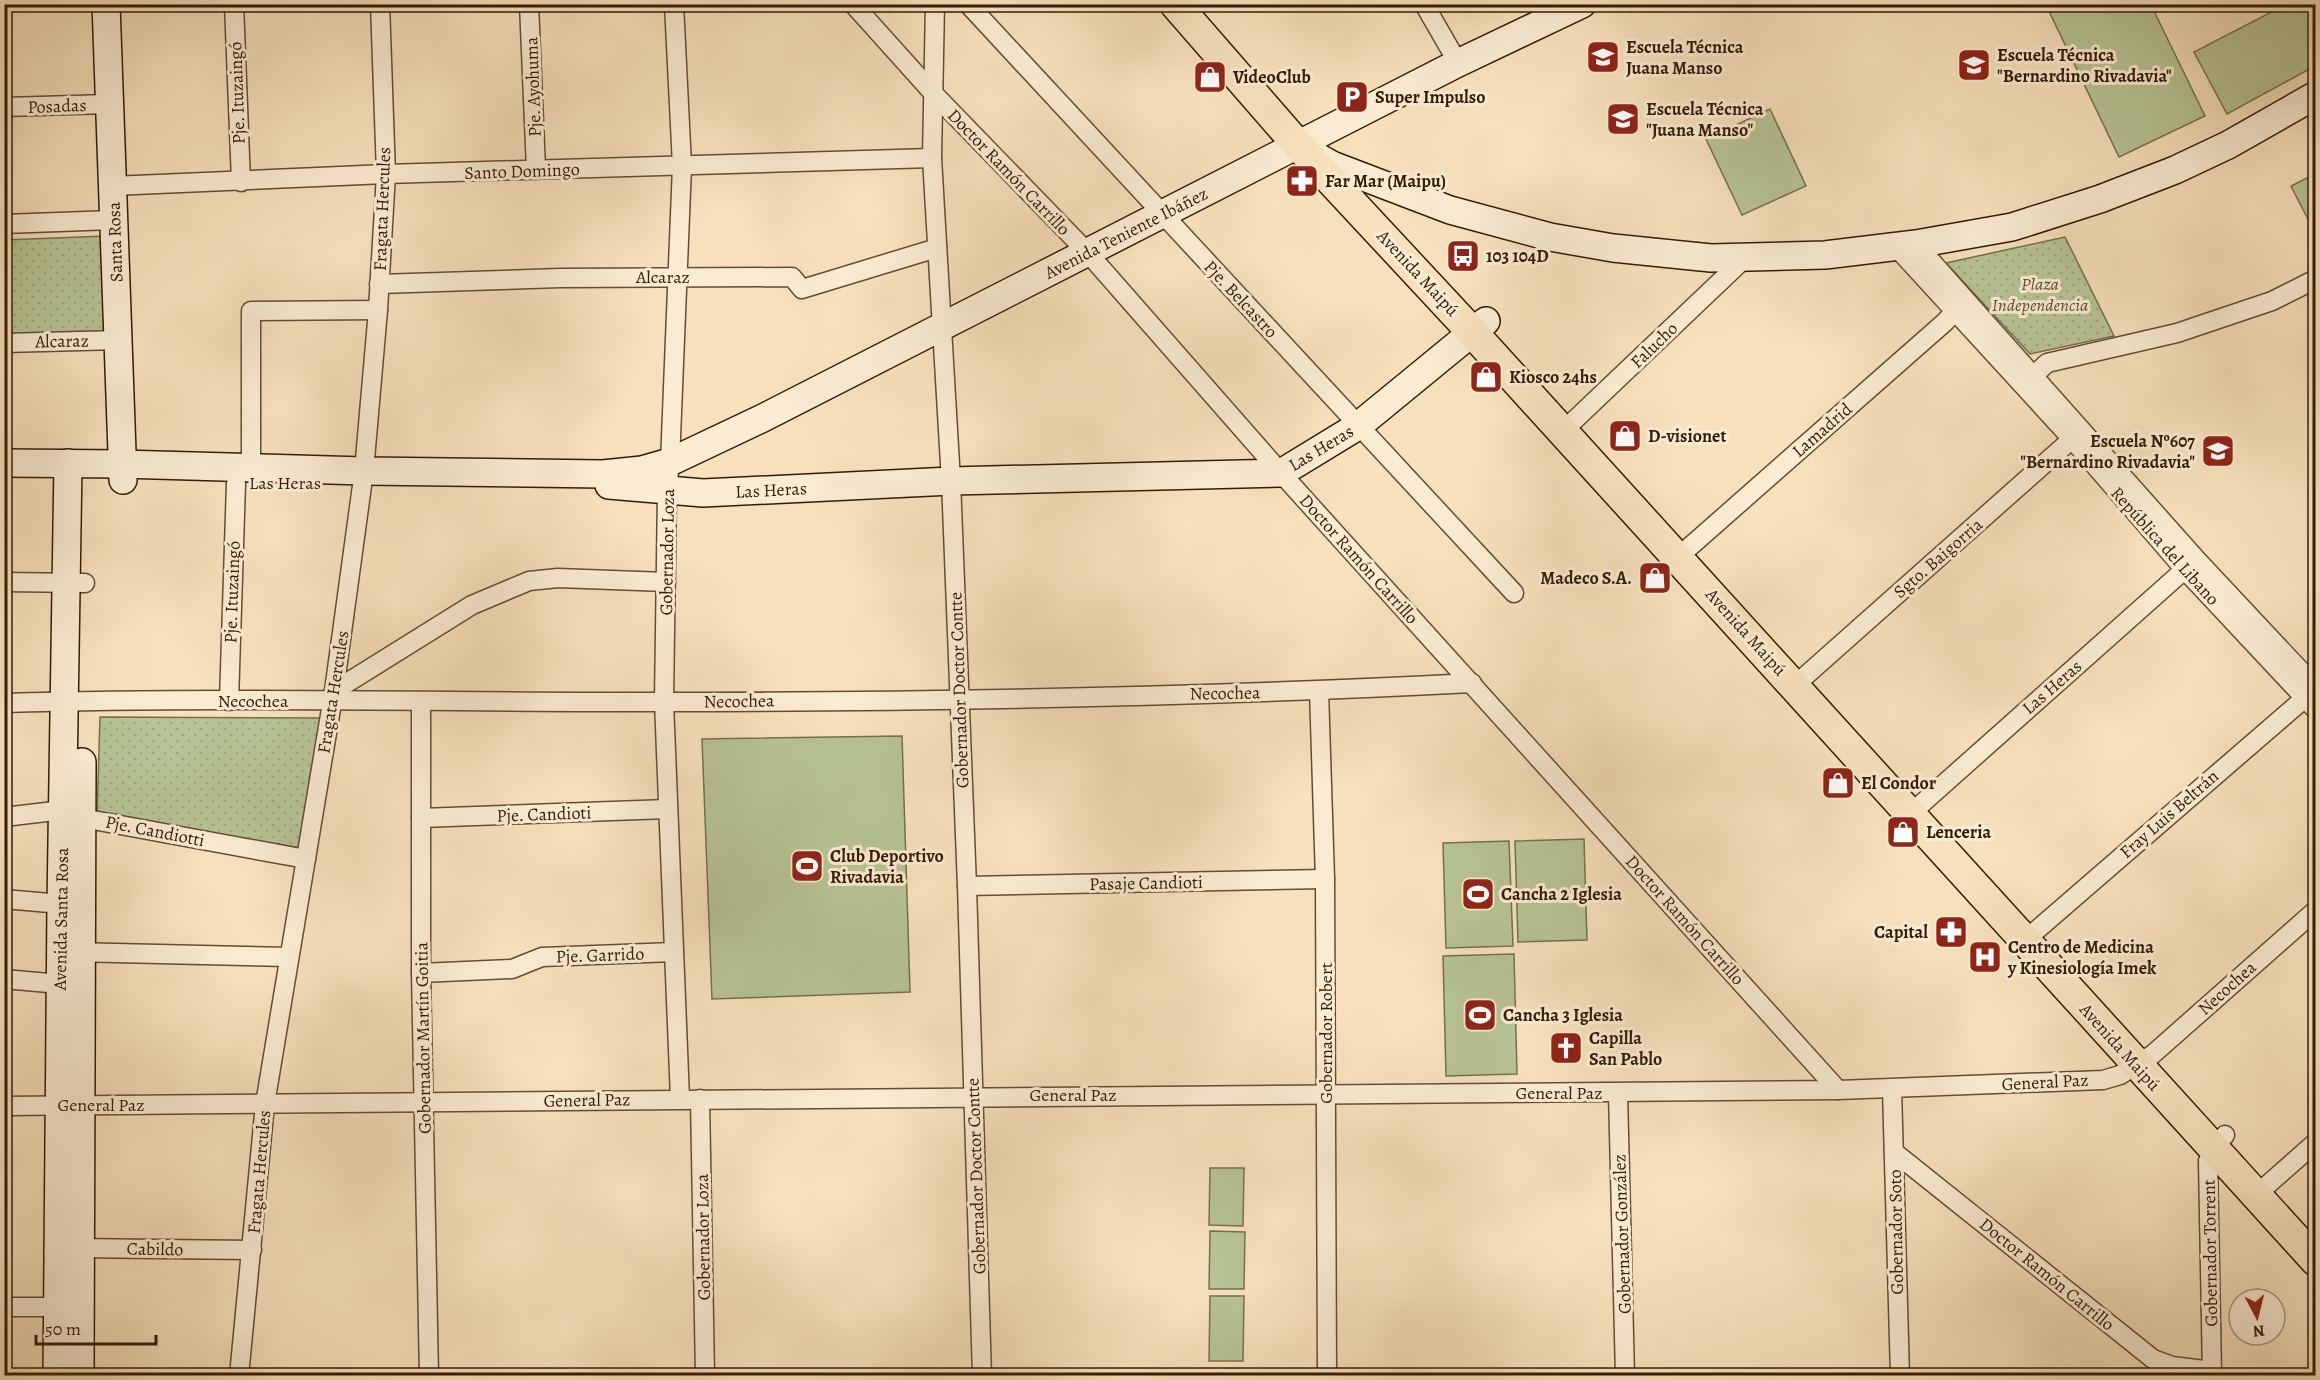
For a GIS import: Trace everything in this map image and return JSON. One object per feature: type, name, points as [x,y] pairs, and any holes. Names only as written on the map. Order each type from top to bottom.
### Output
[{"type":"main road","name":"Avenida Maipú","points":[[1175,4],[1479,327],[1684,552],[2262,1189],[2316,1261]]},
{"type":"main road","name":"Avenida Maipú","points":[[1191,4],[1304,141],[1340,168],[1479,327]]},
{"type":"main road","name":"Avenida Maipú","points":[[2262,1189],[2316,1236]]},
{"type":"street","name":"Santa Rosa","points":[[106,4],[123,472]]},
{"type":"street","name":"Pje. Ituzaingó","points":[[234,4],[241,182]]},
{"type":"street","name":"Fragata Hercules","points":[[239,1376],[265,1104],[333,696],[363,478],[387,174],[380,4]]},
{"type":"street","name":"Pje. Ayohuma","points":[[530,4],[536,170]]},
{"type":"street","name":"Gobernador Loza","points":[[674,4],[682,166],[667,490],[664,702],[680,1099]]},
{"type":"street","name":"Doctor Ramón Carrillo","points":[[853,4],[933,93],[1088,254],[1281,473],[1838,1090]]},
{"type":"street","name":"Gobernador Doctor Contte","points":[[935,4],[932,158],[951,481],[967,886],[982,1376]]},
{"type":"street","name":"Pje. Belcastro","points":[[968,4],[1514,593]]},
{"type":"street","points":[[1424,4],[1458,63]]},
{"type":"street","name":"Avenida Teniente Ibáñez","points":[[670,462],[943,324],[1088,254],[1161,214],[1458,63],[1582,4]]},
{"type":"street","points":[[1340,168],[1450,210],[1550,237],[1613,248],[1711,258],[1825,255],[1906,246],[2012,226],[2100,199],[2175,170],[2228,145],[2316,95]]},
{"type":"street","name":"Posadas","points":[[4,107],[110,104]]},
{"type":"street","name":"Santo Domingo","points":[[112,186],[387,174],[932,158]]},
{"type":"street","points":[[4,224],[113,220]]},
{"type":"street","name":"República del Libano","points":[[1906,246],[2077,434],[2191,565],[2313,696]]},
{"type":"street","name":"Alcaraz","points":[[379,284],[676,276],[792,277],[802,289],[937,248]]},
{"type":"street","name":"Falucho","points":[[1569,426],[1745,258]]},
{"type":"street","points":[[2029,381],[2047,363],[2177,333],[2272,301],[2316,279]]},
{"type":"street","name":"Lamadrid","points":[[1684,552],[1945,322],[1959,306]]},
{"type":"street","name":"Pje. Ituzaingó","points":[[229,700],[251,311],[378,310]]},
{"type":"street","name":"Las Heras","points":[[4,463],[77,471],[590,485],[703,493],[951,481],[1281,473],[1358,426],[1479,327]]},
{"type":"street","name":"Alcaraz","points":[[4,343],[119,340]]},
{"type":"street","name":"Sgto. Baigorria","points":[[1800,680],[2077,434]]},
{"type":"street","name":"Las Heras","points":[[363,478],[603,474],[642,470],[670,462]]},
{"type":"street","name":"Las Heras","points":[[4,479],[77,471]]},
{"type":"street","name":"Avenida Santa Rosa","points":[[77,471],[69,1247],[80,1376]]},
{"type":"street","name":"Las Heras","points":[[1915,809],[2191,565]]},
{"type":"street","points":[[333,696],[472,605],[530,581],[558,578],[666,582]]},
{"type":"street","points":[[4,582],[76,583]]},
{"type":"street","name":"Necochea","points":[[4,703],[333,696],[421,701],[664,702],[958,699],[1319,691],[1472,683]]},
{"type":"street","name":"Gobernador Robert","points":[[1319,691],[1325,879],[1327,1376]]},
{"type":"street","name":"Fray Luis Beltrán","points":[[2030,935],[2313,696]]},
{"type":"street","name":"Gobernador Martín Goitia","points":[[421,701],[421,973],[429,1376]]},
{"type":"street","name":"Pje. Candioti","points":[[421,818],[668,809]]},
{"type":"street","name":"Avenida Santa Rosa","points":[[69,1106],[60,984],[71,951],[61,904],[73,814]]},
{"type":"street","name":"Pje. Candiotti","points":[[4,817],[73,814],[306,859]]},
{"type":"street","name":"Pasaje Candioti","points":[[967,886],[1325,879]]},
{"type":"street","points":[[4,899],[61,904]]},
{"type":"street","name":"Necochea","points":[[2145,1060],[2316,910]]},
{"type":"street","points":[[71,951],[289,957]]},
{"type":"street","name":"Pje. Garrido","points":[[421,973],[512,969],[542,957],[674,952]]},
{"type":"street","points":[[4,979],[60,984]]},
{"type":"street","name":"General Paz","points":[[4,1106],[1892,1089],[2103,1080],[2120,1075],[2145,1060]]},
{"type":"street","name":"Gobernador Soto","points":[[1892,1089],[1900,1376]]},
{"type":"street","name":"Gobernador González","points":[[1618,1093],[1625,1376]]},
{"type":"street","name":"Gobernador Loza","points":[[700,1099],[705,1376]]},
{"type":"street","name":"Gobernador Torrent","points":[[2212,1373],[2208,1161],[2219,1142]]},
{"type":"street","points":[[2262,1189],[2316,1142]]},
{"type":"street","name":"Doctor Ramón Carrillo","points":[[1894,1152],[2153,1359],[2172,1366],[2212,1373]]},
{"type":"street","name":"Avenida Santa Rosa","points":[[57,1376],[58,1307],[69,1247]]},
{"type":"street","name":"Cabildo","points":[[69,1247],[252,1250]]},
{"type":"street","points":[[4,1307],[58,1307]]},
{"type":"green space","points":[[2046,5],[2151,5],[2205,116],[2119,157]]},
{"type":"green space","points":[[2285,5],[2315,5],[2315,66],[2227,114],[2194,52]]},
{"type":"green space","points":[[1770,109],[1806,186],[1742,215],[1706,139]]},
{"type":"green space","points":[[2315,174],[2315,233],[2291,186]]},
{"type":"green space","points":[[106,236],[108,334],[5,337],[4,240]]},
{"type":"green space","name":"Plaza Independencia","points":[[2065,237],[2114,336],[2030,354],[1946,263]]},
{"type":"green space","points":[[100,717],[323,718],[301,848],[97,816]]},
{"type":"green space","name":"Club Deportivo Rivadavia","points":[[902,736],[910,992],[712,999],[702,739]]},
{"type":"green space","points":[[1584,839],[1587,940],[1518,942],[1515,841]]},
{"type":"green space","name":"Cancha 2 Iglesia","points":[[1509,841],[1513,946],[1446,948],[1443,843]]},
{"type":"green space","name":"Cancha 3 Iglesia","points":[[1514,954],[1517,1074],[1446,1076],[1443,956]]},
{"type":"green space","points":[[1210,1168],[1244,1168],[1243,1226],[1209,1225]]},
{"type":"green space","points":[[1210,1231],[1245,1232],[1244,1289],[1209,1289]]},
{"type":"green space","points":[[1210,1296],[1244,1296],[1243,1361],[1209,1361]]},
{"type":"place","name":"Escuela Técnica Juana Manso","points":[[1603,57]]},
{"type":"place","name":"Escuela Técnica \"Bernardino Rivadavia\"","points":[[1974,65]]},
{"type":"place","name":"VideoClub","points":[[1210,77]]},
{"type":"place","name":"Super Impulso","points":[[1352,97]]},
{"type":"place","name":"Escuela Técnica \"Juana Manso\"","points":[[1623,119]]},
{"type":"place","name":"Far Mar (Maipu)","points":[[1302,181]]},
{"type":"place","name":"103 104D","points":[[1463,256]]},
{"type":"place","name":"Kiosco 24hs","points":[[1486,377]]},
{"type":"place","name":"D-visionet","points":[[1625,436]]},
{"type":"place","name":"Escuela Nº607 \"Bernardino Rivadavia\"","points":[[2218,451]]},
{"type":"place","name":"Madeco S.A.","points":[[1655,578]]},
{"type":"place","name":"El Condor","points":[[1838,783]]},
{"type":"place","name":"Lenceria","points":[[1903,832]]},
{"type":"place","name":"Club Deportivo Rivadavia","points":[[807,866]]},
{"type":"place","name":"Cancha 2 Iglesia","points":[[1478,894]]},
{"type":"place","name":"Capital","points":[[1951,932]]},
{"type":"place","name":"Centro de Medicina y Kinesiología Imek","points":[[1985,957]]},
{"type":"place","name":"Cancha 3 Iglesia","points":[[1480,1015]]},
{"type":"place","name":"Capilla San Pablo","points":[[1566,1048]]}]
